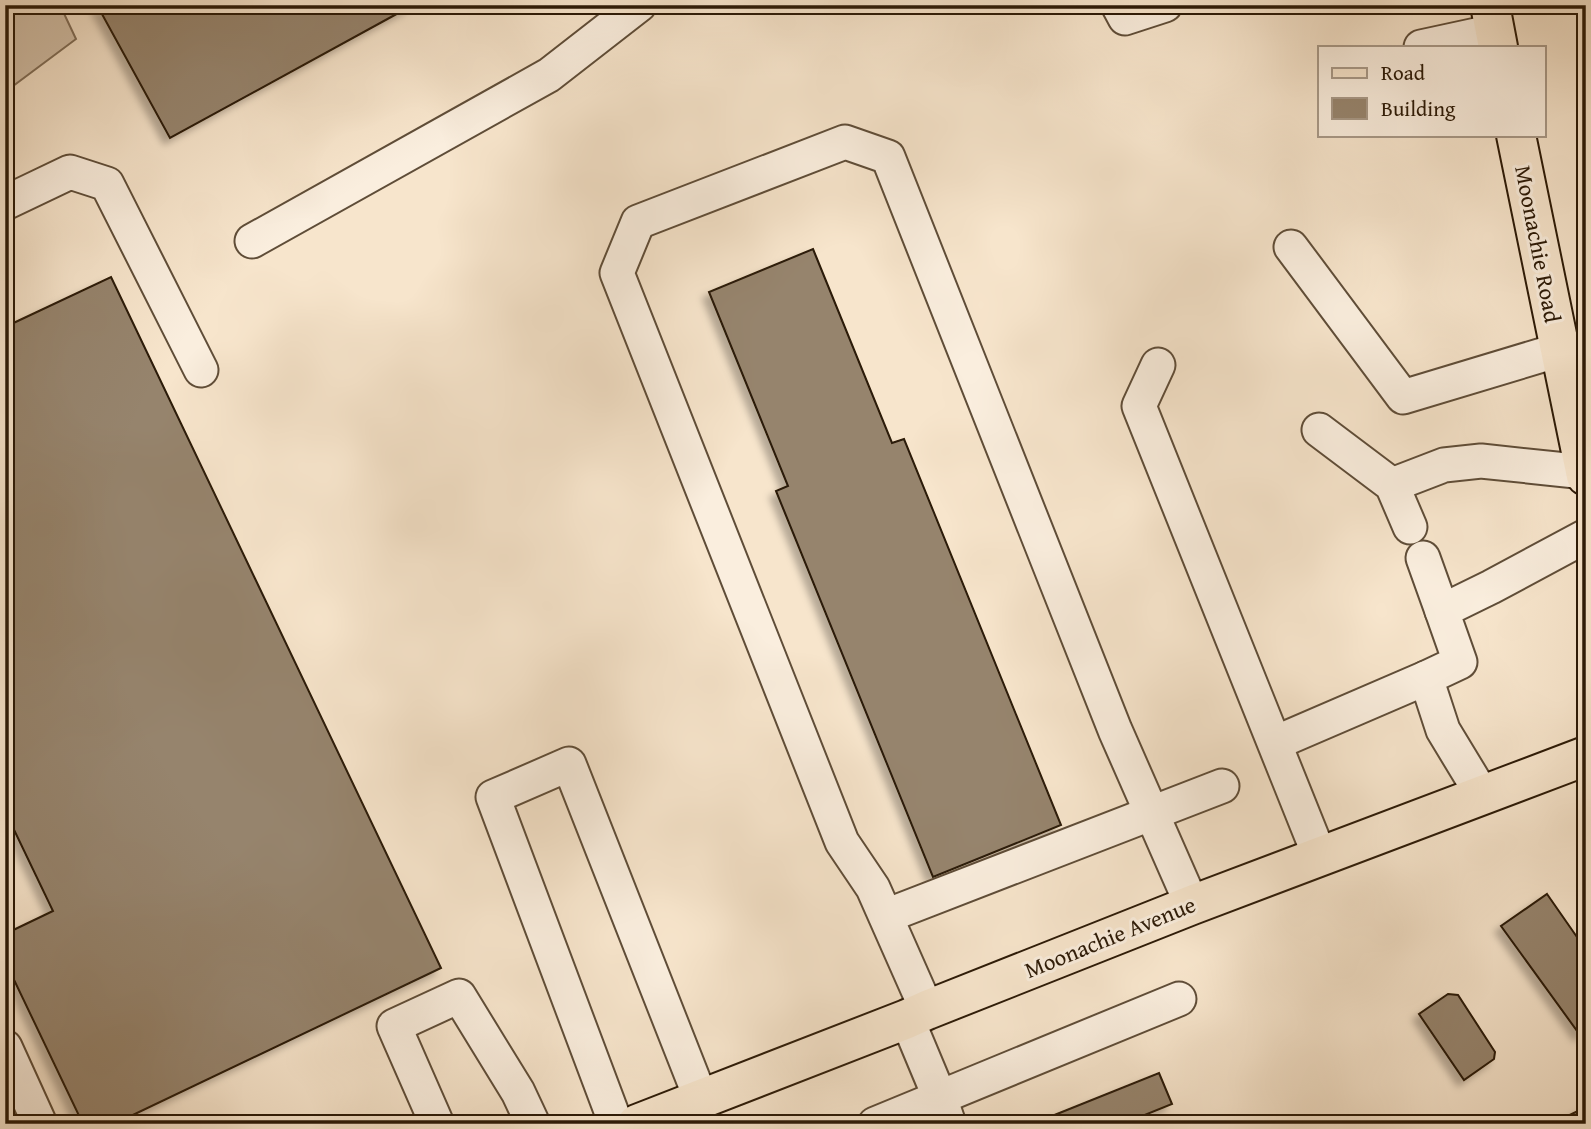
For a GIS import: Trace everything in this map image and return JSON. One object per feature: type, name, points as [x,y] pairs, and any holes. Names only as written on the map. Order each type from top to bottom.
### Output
[{"type":"main road","name":"Moonachie Road","points":[[1516,136],[1585,474]]},
{"type":"main road","name":"Moonachie Avenue","points":[[653,1121],[701,1098],[1192,905],[1586,756]]},
{"type":"lane","points":[[252,241],[549,75],[639,5]]},
{"type":"lane","points":[[1118,5],[1125,18],[1165,5]]},
{"type":"lane","points":[[1424,46],[1494,28]]},
{"type":"lane","points":[[944,1111],[886,916],[873,888],[842,842],[617,273],[638,222],[845,142],[888,157],[1110,718],[1192,905]]},
{"type":"lane","points":[[5,203],[70,172],[107,184],[201,370]]},
{"type":"lane","points":[[1291,247],[1403,397],[1559,350]]},
{"type":"lane","points":[[1158,365],[1139,406],[1320,857]]},
{"type":"lane","points":[[1319,430],[1392,485],[1410,527]]},
{"type":"lane","points":[[1392,485],[1444,465],[1481,461],[1585,474]]},
{"type":"lane","points":[[1442,611],[1586,536]]},
{"type":"lane","points":[[1275,743],[1460,662],[1423,558]]},
{"type":"lane","points":[[1426,678],[1443,730],[1483,796]]},
{"type":"lane","points":[[616,1124],[493,797],[569,764],[701,1098]]},
{"type":"lane","points":[[886,916],[1222,786]]},
{"type":"lane","points":[[437,1124],[394,1026],[459,996],[518,1092],[533,1124]]},
{"type":"lane","points":[[875,1124],[944,1111],[1179,999]]},
{"type":"lane","points":[[5,1046],[40,1124]]},
{"type":"shaded area","points":[[5,5],[60,5],[76,39],[5,92]]},
{"type":"building","points":[[97,5],[413,5],[170,138]]},
{"type":"building","points":[[813,249],[892,443],[904,439],[1061,825],[933,877],[776,491],[788,486],[709,292]]},
{"type":"building","points":[[111,277],[441,968],[114,1124],[83,1124],[5,961],[5,934],[53,911],[5,811],[5,327]]},
{"type":"building","points":[[1547,894],[1586,950],[1586,1030],[1580,1035],[1501,926]]},
{"type":"building","points":[[1448,994],[1458,995],[1495,1052],[1494,1059],[1464,1080],[1419,1014]]},
{"type":"building","points":[[1159,1073],[1172,1104],[1137,1118],[1139,1124],[1032,1124]]},
{"type":"building","points":[[1586,1107],[1586,1124],[1551,1124]]}]
